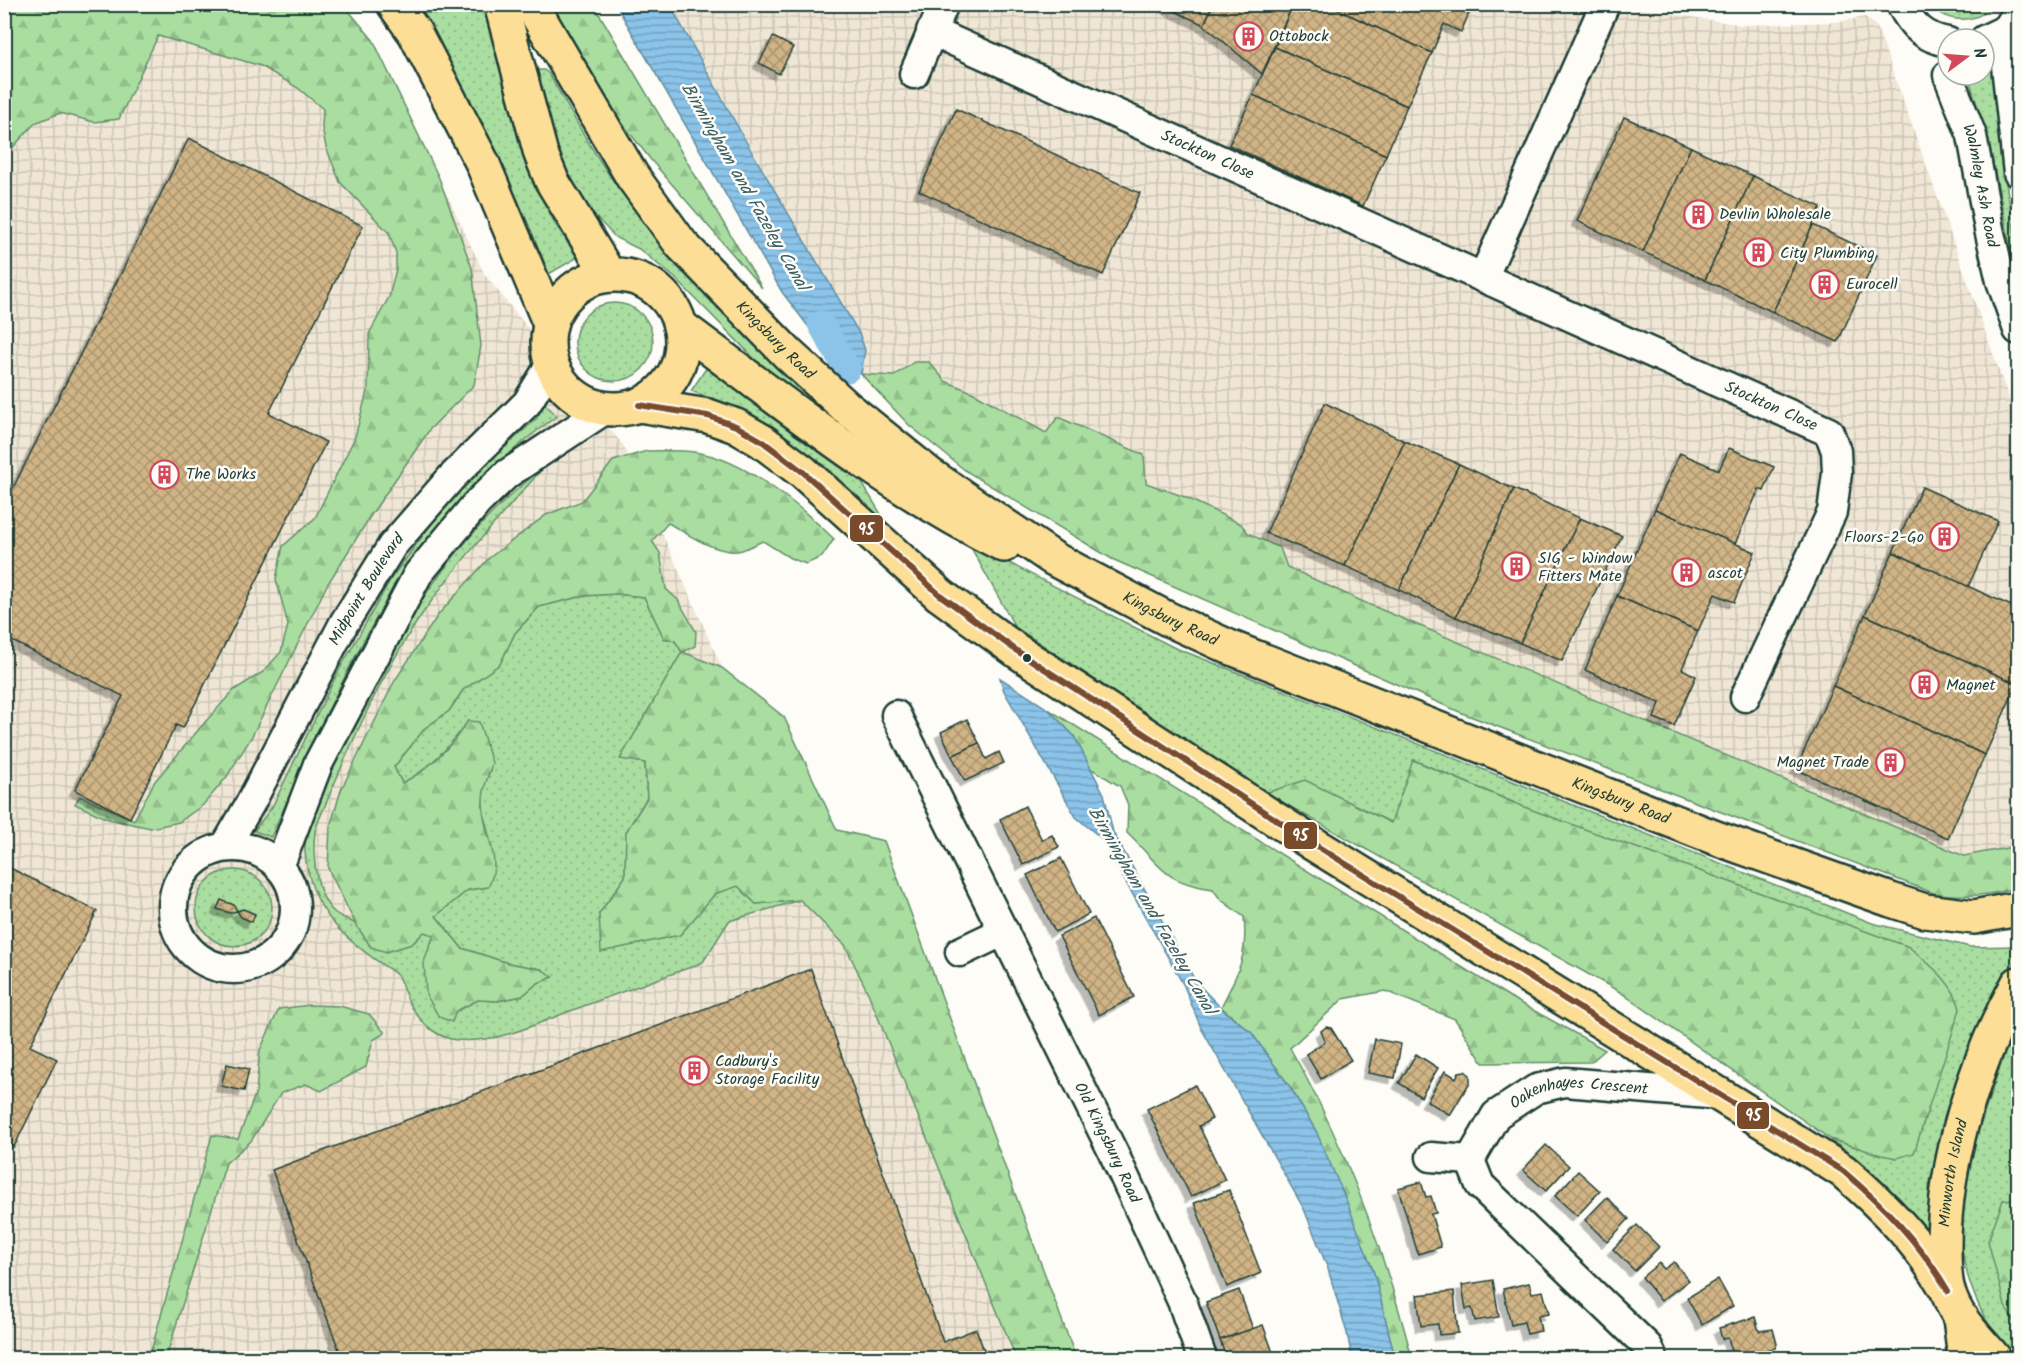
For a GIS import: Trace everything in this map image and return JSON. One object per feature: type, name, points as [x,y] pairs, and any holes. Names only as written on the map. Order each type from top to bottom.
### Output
[{"type":"main road","points":[[394,4],[415,33],[482,162],[550,324]]},
{"type":"main road","points":[[501,4],[541,154],[552,181],[609,275]]},
{"type":"main road","name":"Kingsbury Road","points":[[531,4],[632,176],[681,244],[732,299],[788,354],[863,421],[930,476],[1054,559],[1166,618],[1229,647],[1716,838],[1925,911],[1974,917],[2019,909]]},
{"type":"main road","points":[[609,275],[628,277],[646,283],[661,294],[672,309],[680,326],[681,345],[678,364],[669,381],[656,395],[639,405],[623,409],[606,409],[585,402],[566,389],[551,363],[548,344],[550,324],[558,306],[572,291],[590,280],[609,275]]},
{"type":"main road","points":[[680,326],[866,463],[953,520],[1004,545],[1054,559]]},
{"type":"main road","points":[[639,405],[708,416],[736,426],[762,441],[803,472],[940,595],[1017,651],[1312,843],[1843,1171],[1881,1203],[1909,1234],[1954,1304],[1994,1359]]},
{"type":"main road","name":"Minworth Island","points":[[1954,1304],[1944,1232],[1946,1198],[1952,1161],[1989,1047],[2019,984]]},
{"type":"main road","points":[[1954,1304],[1965,1359]]},
{"type":"street","points":[[914,74],[944,4]]},
{"type":"street","points":[[1483,278],[1605,4]]},
{"type":"street","name":"Walmley Ash Road","points":[[1901,4],[1912,24],[1936,38]]},
{"type":"street","points":[[2003,27],[2019,173]]},
{"type":"street","name":"Stockton Close","points":[[932,31],[1829,432],[1836,451],[1838,473],[1832,512],[1745,697]]},
{"type":"street","name":"Walmley Ash Road","points":[[1953,87],[1972,136],[1991,240],[2001,281],[2019,330]]},
{"type":"street","name":"Midpoint Boulevard","points":[[225,848],[344,623],[392,546],[451,478],[527,403],[551,363]]},
{"type":"street","points":[[279,867],[318,764],[418,574],[477,503],[507,474],[606,409]]},
{"type":"street","name":"Old Kingsbury Road","points":[[896,715],[1113,1152],[1182,1301],[1202,1359]]},
{"type":"street","points":[[225,848],[245,848],[263,855],[279,867],[293,892],[295,911],[291,928],[283,945],[270,957],[253,966],[225,969],[211,965],[196,956],[184,942],[176,926],[173,909],[175,891],[188,868],[208,852],[225,848]]},
{"type":"street","points":[[960,952],[1004,931]]},
{"type":"street","name":"Oakenhayes Crescent","points":[[1470,1160],[1496,1115],[1536,1089],[1566,1082],[1720,1095]]},
{"type":"street","points":[[1431,1157],[1470,1160],[1480,1185],[1648,1347],[1653,1359]]},
{"type":"shaded area","points":[[1610,4],[1742,25],[1836,22],[1865,17],[1877,27],[2018,424],[2018,847],[1958,861],[1076,500],[861,374],[865,350],[670,5]]},
{"type":"shaded area","points":[[151,5],[373,40],[485,275],[623,445],[722,668],[784,717],[837,830],[884,841],[1076,1358],[5,1358],[4,143]]},
{"type":"green space","points":[[5,5],[344,5],[373,40],[439,178],[472,268],[481,346],[474,385],[430,429],[373,512],[327,585],[251,738],[226,778],[203,805],[179,822],[151,828],[108,819],[75,804],[80,796],[134,820],[155,781],[206,721],[234,690],[263,672],[281,652],[288,625],[276,579],[283,546],[315,518],[355,437],[368,388],[369,334],[389,297],[396,269],[396,253],[389,233],[340,182],[326,147],[322,128],[323,109],[298,88],[261,66],[158,36],[119,119],[94,122],[60,113],[35,123],[5,156]]},
{"type":"green space","points":[[414,5],[474,5],[474,13],[420,13]]},
{"type":"green space","points":[[474,5],[489,5],[535,182],[555,224],[578,257],[549,274],[521,207],[489,142],[420,13],[473,13]]},
{"type":"green space","points":[[547,5],[594,5],[762,288],[651,160],[587,78]]},
{"type":"green space","points":[[1929,5],[1994,5],[1978,16],[1961,19],[1945,16]]},
{"type":"green space","points":[[538,70],[544,70],[549,74],[607,172],[681,265],[764,354],[854,436],[753,361],[751,355],[675,278],[639,249],[616,238],[587,208],[557,163],[534,77]]},
{"type":"green space","points":[[1972,87],[1994,87],[2000,149],[2018,252],[2018,282],[1990,149]]},
{"type":"green space","points":[[614,303],[629,306],[642,314],[650,327],[653,342],[650,357],[642,370],[629,378],[614,381],[599,378],[586,370],[578,357],[575,342],[578,327],[586,314],[599,306]]},
{"type":"green space","points":[[914,362],[929,362],[945,381],[974,393],[1046,433],[1058,417],[1144,455],[1146,483],[1185,497],[1241,524],[1249,534],[1280,548],[1287,567],[1368,604],[1964,856],[2018,846],[2018,887],[1978,895],[1936,894],[1462,713],[1112,559],[966,471],[909,425],[861,374],[894,376]]},
{"type":"green space","points":[[707,367],[856,473],[899,544],[752,414],[691,391]]},
{"type":"green space","points":[[545,404],[557,416],[504,459],[458,505],[418,554],[384,606],[353,660],[271,837],[254,831],[272,807],[337,674],[392,577],[433,522],[477,472],[536,419]]},
{"type":"green space","points":[[647,451],[694,452],[732,463],[787,498],[834,539],[822,557],[806,564],[790,558],[763,541],[738,551],[722,550],[668,523],[652,541],[660,553],[666,589],[678,600],[696,632],[695,646],[683,652],[722,668],[784,717],[837,830],[884,841],[1076,1358],[1016,1358],[869,995],[845,945],[800,900],[756,904],[738,886],[715,894],[680,935],[601,952],[599,914],[625,877],[626,832],[647,798],[645,763],[620,759],[682,652],[675,641],[664,638],[644,597],[616,594],[583,596],[539,607],[515,633],[500,664],[463,690],[449,711],[425,728],[394,767],[402,783],[412,778],[439,756],[468,721],[479,722],[492,763],[483,795],[483,809],[494,858],[494,868],[488,887],[468,890],[436,916],[462,948],[508,963],[541,969],[553,977],[538,983],[522,996],[498,1001],[478,1000],[456,1011],[452,1022],[439,1017],[426,994],[424,962],[434,935],[424,932],[412,944],[386,952],[371,947],[356,925],[328,868],[330,827],[341,790],[394,682],[438,615],[489,558],[546,515],[582,501],[613,461]]},
{"type":"green space","points":[[542,469],[438,591],[408,635],[378,688],[316,827],[314,860],[322,895],[334,912],[358,926],[372,947],[412,944],[424,932],[434,935],[424,962],[456,1011],[478,1000],[498,1001],[522,996],[538,983],[553,977],[541,969],[508,963],[462,948],[436,916],[468,890],[488,887],[493,858],[483,800],[483,790],[490,771],[468,721],[439,756],[422,771],[402,783],[394,767],[425,728],[449,711],[463,690],[500,664],[515,633],[539,607],[583,596],[616,594],[644,597],[664,638],[675,641],[682,652],[621,758],[645,763],[647,798],[626,832],[625,877],[599,914],[715,893],[738,886],[756,904],[800,900],[729,921],[703,962],[691,967],[502,1036],[458,1040],[439,1035],[431,1030],[412,1008],[400,979],[360,948],[333,923],[314,892],[308,873],[305,852],[306,834],[312,815],[367,693],[415,610],[473,534],[506,500]]},
{"type":"green space","points":[[968,542],[1173,647],[1872,923],[1970,947],[2018,946],[2018,955],[1989,1010],[1945,1127],[1929,1185],[1929,1232],[1883,1182],[1830,1139],[1897,1158],[1524,807],[1414,760],[1392,823],[1306,781],[1266,793],[1015,627]]},
{"type":"green space","points":[[1048,709],[1513,999],[1605,1050],[1591,1062],[1483,1063],[1455,1019],[1385,991],[1343,999],[1290,1048],[1329,1123],[1362,1199],[1389,1278],[1412,1358],[1395,1358],[1374,1273],[1316,1131],[1290,1087],[1251,1032],[1221,1007],[1243,954],[1244,917],[1220,899],[1213,889],[1182,882],[1155,863],[1127,833],[1128,805],[1120,786],[1090,768],[1074,736]]},
{"type":"green space","points":[[1413,760],[1524,807],[1909,947],[1946,982],[1957,999],[1960,1009],[1914,1153],[1897,1158],[1830,1139],[1620,992],[1266,793],[1305,780],[1391,823]]},
{"type":"green space","points":[[234,870],[249,873],[261,881],[269,893],[272,908],[269,923],[261,935],[249,943],[234,946],[219,943],[207,935],[199,923],[196,908],[199,893],[207,881],[219,873]]},
{"type":"green space","points":[[310,1005],[339,1006],[369,1014],[385,1033],[373,1040],[366,1067],[321,1091],[306,1084],[281,1093],[251,1141],[226,1163],[166,1358],[149,1358],[212,1135],[238,1139],[256,1092],[260,1050],[279,1009]]},
{"type":"green space","points":[[2018,1017],[2018,1199],[2003,1200],[2009,1313],[2018,1329],[2018,1358],[2016,1358],[1990,1327],[1972,1290],[1962,1249],[1960,1209],[1969,1161]]},
{"type":"green space","points":[[2018,1199],[2018,1329],[2005,1306],[1988,1241],[2003,1200]]},
{"type":"water","points":[[616,5],[670,5],[753,154],[859,333],[865,350],[861,374],[814,334],[782,292]]},
{"type":"water","points":[[1000,678],[1048,709],[1074,736],[1104,794],[1113,832],[1196,982],[1221,1008],[1251,1032],[1290,1087],[1316,1131],[1347,1202],[1374,1273],[1395,1358],[1352,1358],[1328,1269],[1304,1209],[1201,1028],[1184,986],[1101,838],[1076,817],[1004,691]]},
{"type":"building","points":[[1160,4],[1213,4],[1204,25]]},
{"type":"building","name":"Ottobock","points":[[1213,4],[1293,4],[1262,74],[1204,25]]},
{"type":"building","points":[[1293,4],[1326,4],[1432,53],[1407,106],[1275,47]]},
{"type":"building","points":[[1326,4],[1473,4],[1461,32],[1444,24],[1432,53]]},
{"type":"building","points":[[773,37],[793,47],[779,74],[759,63]]},
{"type":"building","points":[[1275,47],[1407,106],[1386,155],[1253,95]]},
{"type":"building","points":[[1253,95],[1386,155],[1363,206],[1229,145]]},
{"type":"building","points":[[956,109],[1140,193],[1103,275],[919,191]]},
{"type":"building","points":[[1624,117],[1691,147],[1643,252],[1577,221]]},
{"type":"building","name":"The Works","points":[[189,138],[363,226],[269,413],[326,442],[183,728],[176,725],[130,818],[75,790],[123,696],[4,637],[4,506]]},
{"type":"building","name":"Devlin Wholesale","points":[[1691,147],[1753,176],[1705,280],[1643,252]]},
{"type":"building","name":"City Plumbing","points":[[1753,176],[1821,207],[1773,312],[1705,280]]},
{"type":"building","name":"Eurocell","points":[[1813,225],[1877,255],[1838,342],[1773,312]]},
{"type":"building","points":[[1325,403],[1405,441],[1345,566],[1266,533]]},
{"type":"building","points":[[1405,441],[1459,464],[1399,590],[1345,566]]},
{"type":"building","name":"ascot","points":[[1729,448],[1774,467],[1764,491],[1759,489],[1735,544],[1655,509],[1680,453],[1719,470]]},
{"type":"building","points":[[1459,464],[1514,489],[1456,617],[1399,590]]},
{"type":"building","name":"Floors-2-Go","points":[[1922,487],[1998,521],[1968,587],[1893,552]]},
{"type":"building","name":"SIG - Window Fitters Mate","points":[[1514,489],[1580,518],[1520,643],[1456,617]]},
{"type":"building","name":"ascot","points":[[1655,509],[1755,552],[1734,602],[1715,594],[1698,631],[1617,596]]},
{"type":"building","points":[[1580,518],[1622,536],[1562,661],[1520,643]]},
{"type":"building","points":[[1893,552],[2018,609],[2017,684],[1865,615]]},
{"type":"building","name":"ascot","points":[[1617,596],[1698,631],[1682,669],[1696,676],[1674,726],[1654,718],[1660,703],[1585,670]]},
{"type":"building","name":"Magnet","points":[[1865,615],[2017,684],[1985,755],[1833,686]]},
{"type":"building","name":"Magnet Trade","points":[[1833,686],[1985,755],[1948,838],[1796,769]]},
{"type":"building","points":[[967,719],[979,743],[952,756],[941,732]]},
{"type":"building","points":[[979,743],[986,759],[999,752],[1004,763],[965,781],[952,756]]},
{"type":"building","points":[[1025,806],[1042,840],[1052,835],[1059,847],[1023,865],[1000,819]]},
{"type":"building","points":[[1061,858],[1089,914],[1055,932],[1027,875]]},
{"type":"building","points":[[4,865],[97,911],[30,1046],[57,1059],[14,1147],[4,1142]]},
{"type":"building","points":[[221,900],[234,905],[237,911],[230,913],[217,909]]},
{"type":"building","points":[[243,909],[255,914],[252,922],[241,917],[237,911]]},
{"type":"building","points":[[1094,918],[1134,997],[1099,1015],[1059,936]]},
{"type":"building","name":"Cadbury's Storage Facility","points":[[811,969],[943,1342],[976,1329],[987,1358],[342,1358],[272,1170]]},
{"type":"building","points":[[1326,1027],[1331,1028],[1351,1060],[1321,1079],[1306,1054],[1325,1042],[1321,1031]]},
{"type":"building","points":[[1375,1039],[1401,1044],[1395,1078],[1368,1073]]},
{"type":"building","points":[[1416,1054],[1438,1068],[1421,1097],[1399,1083]]},
{"type":"building","points":[[227,1064],[249,1069],[244,1091],[221,1086]]},
{"type":"building","points":[[1445,1071],[1456,1078],[1459,1072],[1465,1071],[1470,1075],[1470,1082],[1450,1115],[1427,1101]]},
{"type":"building","points":[[1195,1085],[1212,1119],[1199,1126],[1225,1180],[1191,1197],[1147,1109]]},
{"type":"building","points":[[1546,1145],[1569,1166],[1546,1191],[1523,1170]]},
{"type":"building","points":[[1578,1171],[1600,1191],[1577,1216],[1555,1196]]},
{"type":"building","points":[[1421,1182],[1426,1197],[1431,1196],[1436,1213],[1431,1214],[1441,1247],[1418,1254],[1398,1188]]},
{"type":"building","points":[[1229,1190],[1261,1273],[1227,1287],[1194,1203]]},
{"type":"building","points":[[1607,1197],[1629,1219],[1607,1242],[1585,1220]]},
{"type":"building","points":[[1637,1225],[1659,1247],[1635,1271],[1613,1249]]},
{"type":"building","points":[[1674,1262],[1689,1280],[1661,1301],[1642,1277],[1659,1263],[1664,1269]]},
{"type":"building","points":[[1718,1279],[1733,1306],[1702,1325],[1687,1298]]},
{"type":"building","points":[[1493,1280],[1499,1317],[1475,1321],[1472,1308],[1466,1309],[1462,1285]]},
{"type":"building","points":[[1529,1283],[1532,1293],[1543,1291],[1549,1314],[1538,1316],[1541,1331],[1527,1334],[1524,1322],[1511,1325],[1503,1289]]},
{"type":"building","points":[[1239,1290],[1253,1329],[1220,1340],[1206,1302]]},
{"type":"building","points":[[1454,1291],[1458,1333],[1439,1335],[1438,1324],[1421,1326],[1417,1295]]},
{"type":"building","points":[[1755,1317],[1759,1331],[1773,1329],[1777,1344],[1775,1348],[1734,1358],[1728,1338],[1722,1339],[1719,1328]]},
{"type":"building","points":[[1263,1325],[1275,1358],[1226,1358],[1220,1340]]},
{"type":"waterway","name":"Birmingham and Fazeley Canal","points":[[821,324],[847,369]]},
{"type":"transit line","name":"95","points":[[639,405],[708,416],[736,426],[762,441],[803,472],[940,595],[1017,651],[1312,843],[1843,1171],[1901,1226],[1926,1257],[1948,1291]]},
{"type":"place","name":"Ottobock","points":[[1248,36]]},
{"type":"place","name":"Devlin Wholesale","points":[[1698,214]]},
{"type":"place","name":"City Plumbing","points":[[1759,253]]},
{"type":"place","name":"Eurocell","points":[[1825,284]]},
{"type":"place","name":"The Works","points":[[165,474]]},
{"type":"place","name":"Floors-2-Go","points":[[1945,537]]},
{"type":"place","name":"SIG - Window Fitters Mate","points":[[1517,567]]},
{"type":"place","name":"ascot","points":[[1687,573]]},
{"type":"place","name":"Magnet","points":[[1925,685]]},
{"type":"place","name":"Magnet Trade","points":[[1890,762]]},
{"type":"place","name":"Cadbury's Storage Facility","points":[[694,1070]]}]
